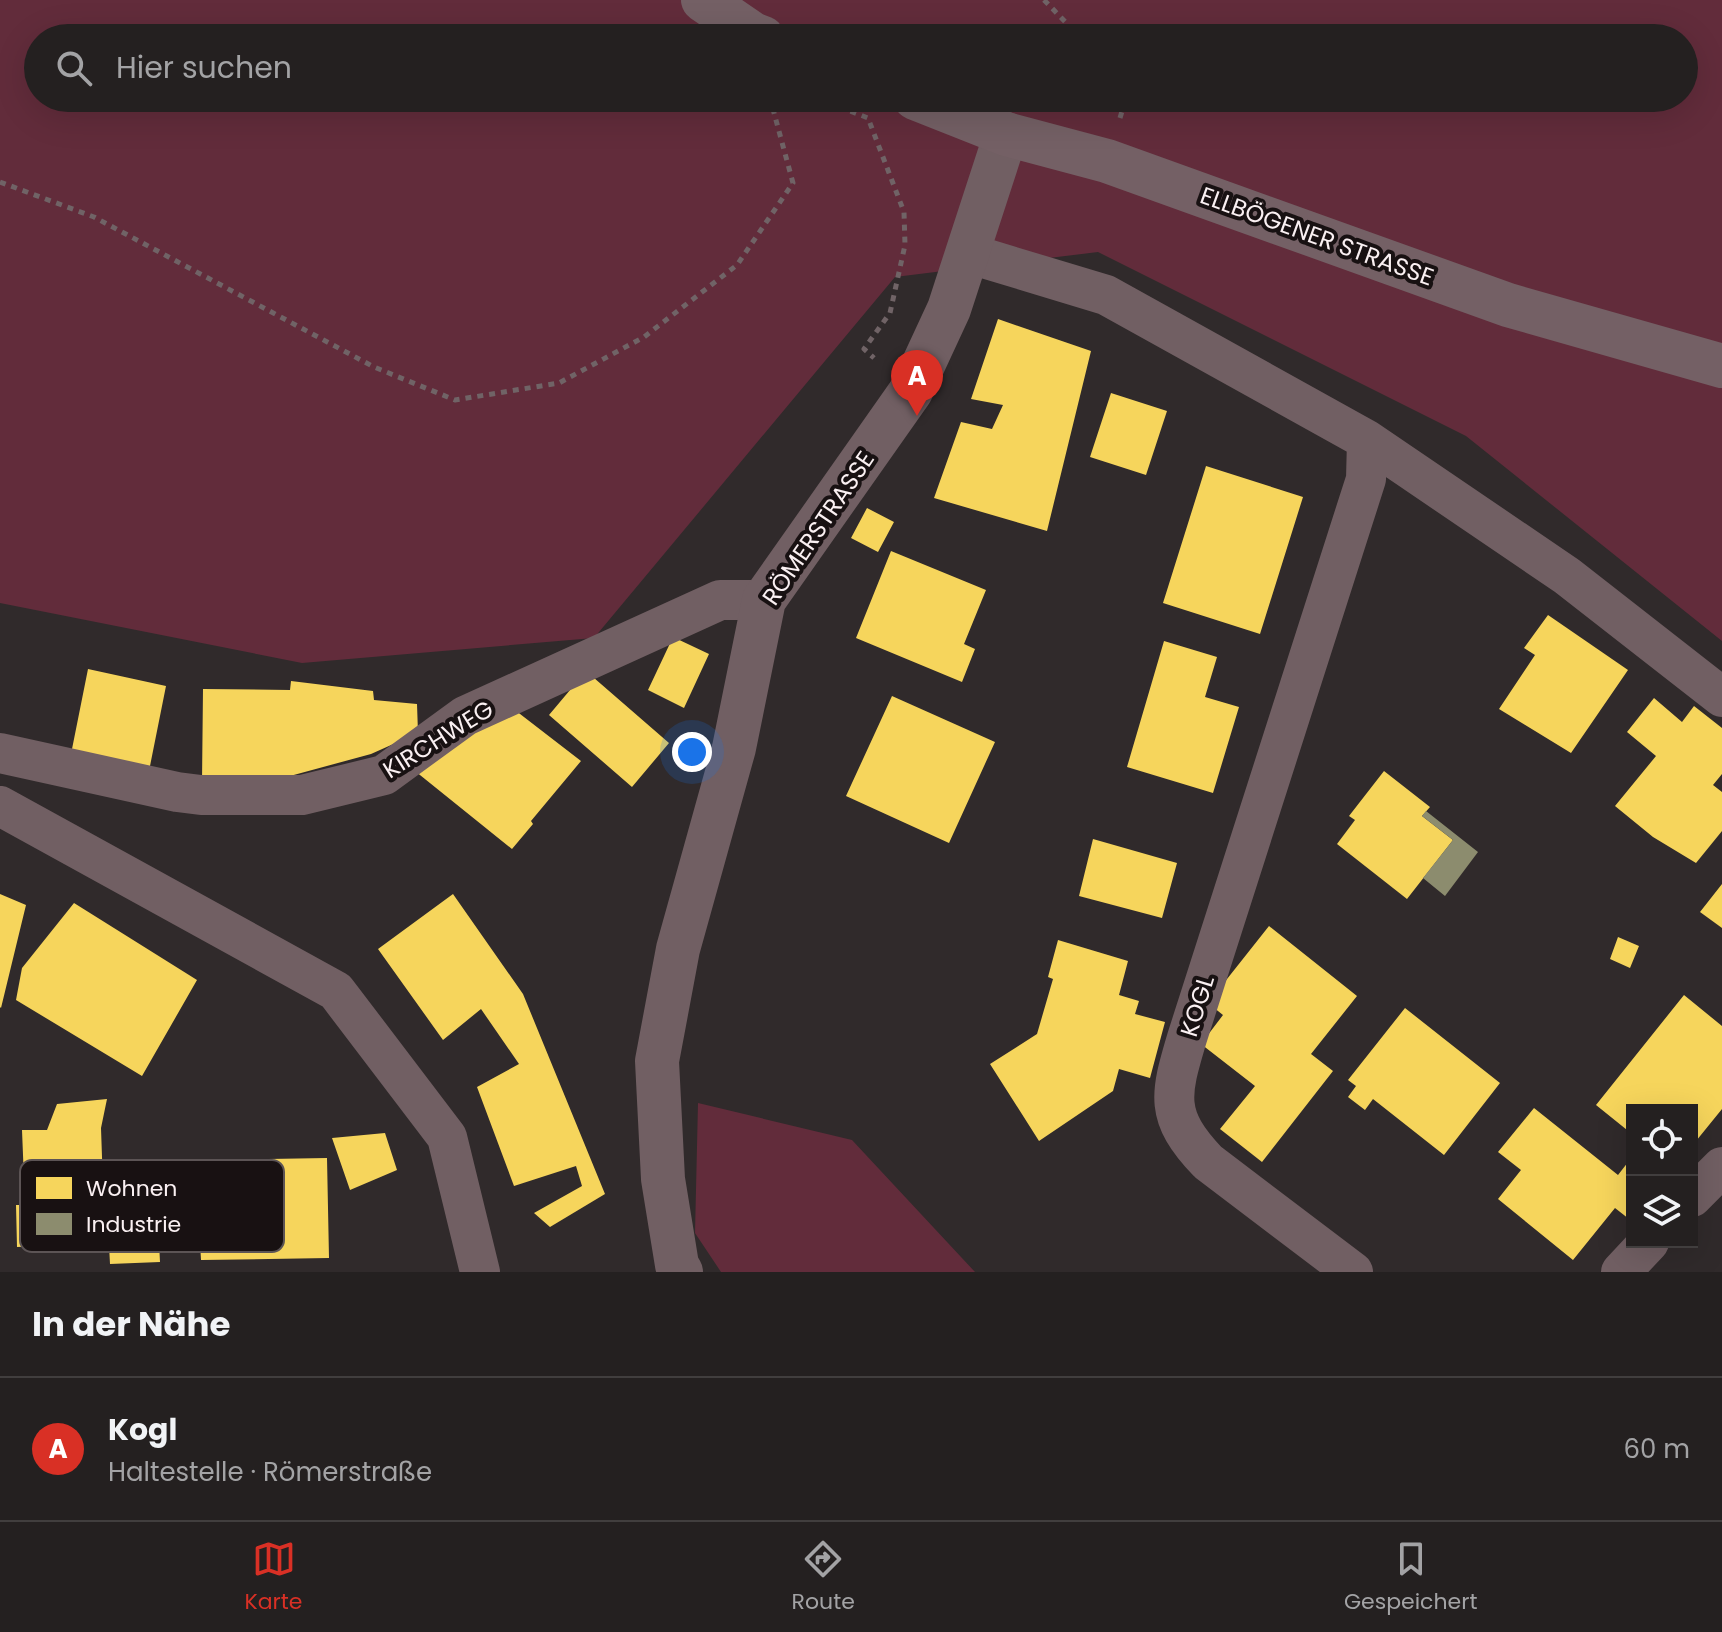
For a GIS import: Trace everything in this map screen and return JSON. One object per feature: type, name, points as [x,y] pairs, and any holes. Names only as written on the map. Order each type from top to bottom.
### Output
[{"type":"main road","points":[[703,0],[738,24]]},
{"type":"main road","name":"ELLBÖGENER STRASSE","points":[[950,112],[1006,134],[1107,161],[1508,305],[1722,366]]},
{"type":"street","name":"RÖMERSTRASSE","points":[[681,1272],[677,1265],[663,1179],[657,1061],[678,949],[734,748],[764,600],[911,391],[949,309],[1006,134]]},
{"type":"street","points":[[967,253],[1106,295],[1367,440],[1567,576],[1722,697]]},
{"type":"street","name":"KOGL","points":[[1353,1272],[1208,1162],[1191,1144],[1173,1104],[1174,1081],[1366,479],[1367,440]]},
{"type":"street","name":"KIRCHWEG","points":[[0,753],[177,792],[201,795],[302,795],[384,775],[465,716],[720,600],[764,600]]},
{"type":"street","points":[[0,806],[336,991],[447,1137],[480,1272]]},
{"type":"street","points":[[1698,1191],[1722,1167]]},
{"type":"street","points":[[1621,1272],[1643,1248]]},
{"type":"path","points":[[1044,0],[1067,24]]},
{"type":"path","points":[[0,182],[94,217],[374,367],[455,400],[559,383],[644,337],[737,265],[793,183],[774,112]]},
{"type":"path","points":[[853,112],[868,118],[904,212],[905,245],[890,313],[864,349],[911,391]]},
{"type":"shaded area","points":[[0,0],[1722,0],[1722,641],[1466,436],[1098,252],[895,277],[594,638],[302,663],[0,603]]},
{"type":"shaded area","points":[[698,1103],[852,1140],[975,1272],[721,1272],[695,1233]]},
{"type":"building: Wohnen","points":[[998,319],[1091,351],[1047,531],[934,498],[961,422],[992,429],[1003,405],[971,399]]},
{"type":"building: Wohnen","points":[[1111,393],[1167,411],[1146,475],[1090,457]]},
{"type":"building: Wohnen","points":[[1206,466],[1303,497],[1260,634],[1163,603]]},
{"type":"building: Wohnen","points":[[867,508],[894,522],[878,552],[851,538]]},
{"type":"building: Wohnen","points":[[891,551],[986,590],[964,644],[975,649],[962,682],[856,638]]},
{"type":"building: Wohnen","points":[[1548,615],[1628,670],[1571,753],[1499,709],[1535,655],[1524,648]]},
{"type":"building: Wohnen","points":[[673,637],[709,654],[684,708],[648,690]]},
{"type":"building: Wohnen","points":[[1164,641],[1217,657],[1205,697],[1239,707],[1213,793],[1127,767]]},
{"type":"building: Wohnen","points":[[88,669],[166,686],[147,781],[69,764]]},
{"type":"building: Wohnen","points":[[586,671],[669,743],[632,787],[549,715]]},
{"type":"building: Wohnen","points":[[291,681],[373,691],[374,700],[417,704],[418,733],[371,754],[290,776],[202,782],[203,689],[290,690]]},
{"type":"building: Wohnen","points":[[892,696],[995,742],[949,843],[846,796]]},
{"type":"building: Wohnen","points":[[1654,698],[1682,722],[1694,706],[1722,728],[1722,774],[1713,785],[1722,792],[1722,831],[1696,863],[1653,837],[1615,806],[1656,756],[1627,732]]},
{"type":"building: Wohnen","points":[[511,707],[581,761],[512,849],[415,771]]},
{"type":"building: Wohnen","points":[[1384,771],[1430,807],[1422,816],[1453,840],[1407,899],[1337,844],[1355,820],[1349,816]]},
{"type":"building: Wohnen","points":[[1093,839],[1177,863],[1162,918],[1079,896]]},
{"type":"building: Wohnen","points":[[1722,884],[1722,928],[1700,912]]},
{"type":"building: Wohnen","points":[[0,894],[26,905],[1,1008],[0,1007]]},
{"type":"building: Wohnen","points":[[453,894],[523,994],[605,1194],[550,1227],[534,1213],[582,1186],[576,1166],[514,1186],[477,1087],[519,1064],[481,1009],[443,1040],[378,949]]},
{"type":"building: Wohnen","points":[[74,903],[197,980],[142,1076],[16,1000],[22,968]]},
{"type":"building: Wohnen","points":[[1269,926],[1357,996],[1311,1054],[1333,1071],[1262,1162],[1220,1129],[1255,1086],[1201,1044],[1223,1015],[1208,1003]]},
{"type":"building: Wohnen","points":[[1618,937],[1639,946],[1630,968],[1610,959]]},
{"type":"building: Wohnen","points":[[1058,940],[1128,961],[1119,995],[1139,1001],[1135,1014],[1165,1022],[1150,1078],[1119,1069],[1113,1091],[1039,1141],[990,1064],[1037,1034],[1053,979],[1048,977]]},
{"type":"building: Wohnen","points":[[1684,995],[1722,1026],[1722,1109],[1698,1139],[1698,1104],[1626,1104],[1626,1129],[1596,1105]]},
{"type":"building: Wohnen","points":[[1405,1008],[1500,1083],[1444,1155],[1373,1099],[1365,1110],[1348,1097],[1356,1086],[1348,1080]]},
{"type":"building: Wohnen","points":[[107,1099],[101,1128],[102,1160],[23,1160],[22,1130],[47,1130],[57,1104]]},
{"type":"building: Wohnen","points":[[1534,1108],[1618,1175],[1626,1165],[1626,1217],[1615,1208],[1573,1260],[1498,1199],[1521,1170],[1498,1152]]},
{"type":"building: Wohnen","points":[[385,1133],[397,1170],[350,1190],[332,1138]]},
{"type":"building: Wohnen","points":[[327,1158],[329,1258],[201,1260],[201,1252],[284,1252],[284,1160],[209,1160]]},
{"type":"building: Wohnen","points":[[16,1205],[20,1205],[20,1247],[17,1247]]},
{"type":"building: Wohnen","points":[[109,1252],[159,1252],[160,1262],[110,1264]]},
{"type":"building: Industrie","points":[[1426,811],[1478,852],[1445,896],[1423,878],[1453,840],[1422,816]]},
{"type":"place","name":"Kogl","points":[[917,416]]}]
